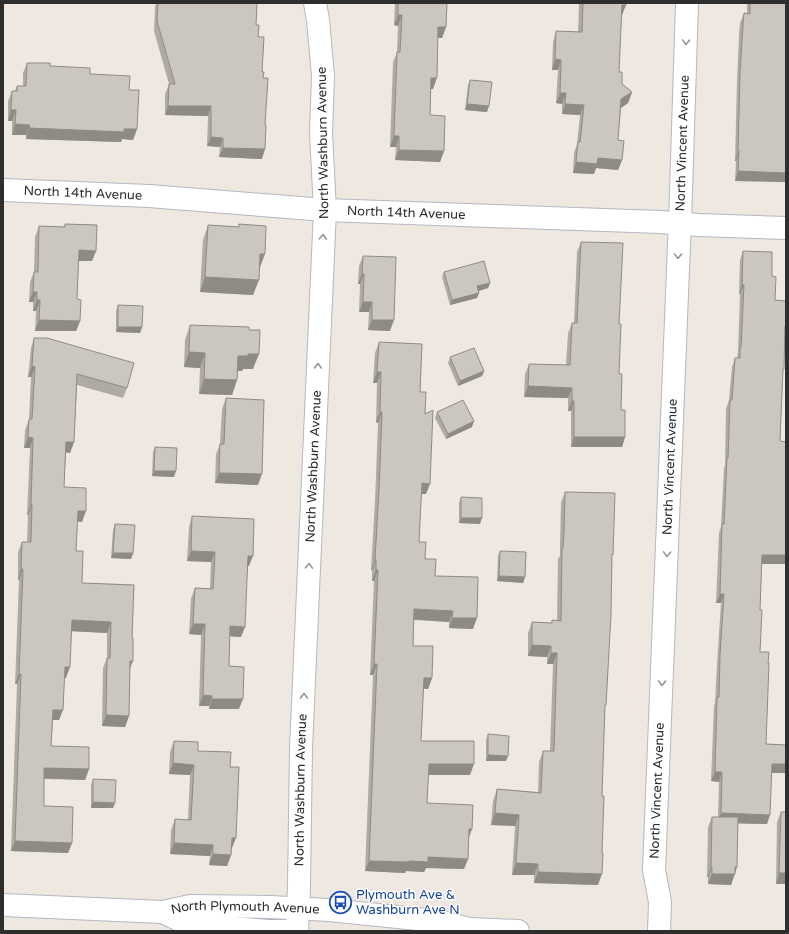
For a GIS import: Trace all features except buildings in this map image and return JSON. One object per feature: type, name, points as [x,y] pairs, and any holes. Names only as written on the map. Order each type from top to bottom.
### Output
[{"type":"street","name":"North Washburn Avenue","points":[[298,931],[301,748],[325,210],[321,133],[323,76],[315,3]]},
{"type":"street","name":"North Vincent Avenue","points":[[659,931],[660,902],[654,870],[688,3]]},
{"type":"street","name":"North 14th Avenue","points":[[3,190],[149,196],[325,210],[517,216],[786,228]]},
{"type":"street","name":"North Plymouth Avenue","points":[[3,905],[164,912],[190,906],[299,908],[437,921],[463,930],[518,931]]},
{"type":"street","name":"North Plymouth Avenue","points":[[164,912],[187,924],[268,931],[288,931]]},
{"type":"place","name":"Plymouth Ave & Washburn Ave N","points":[[341,902]]}]
